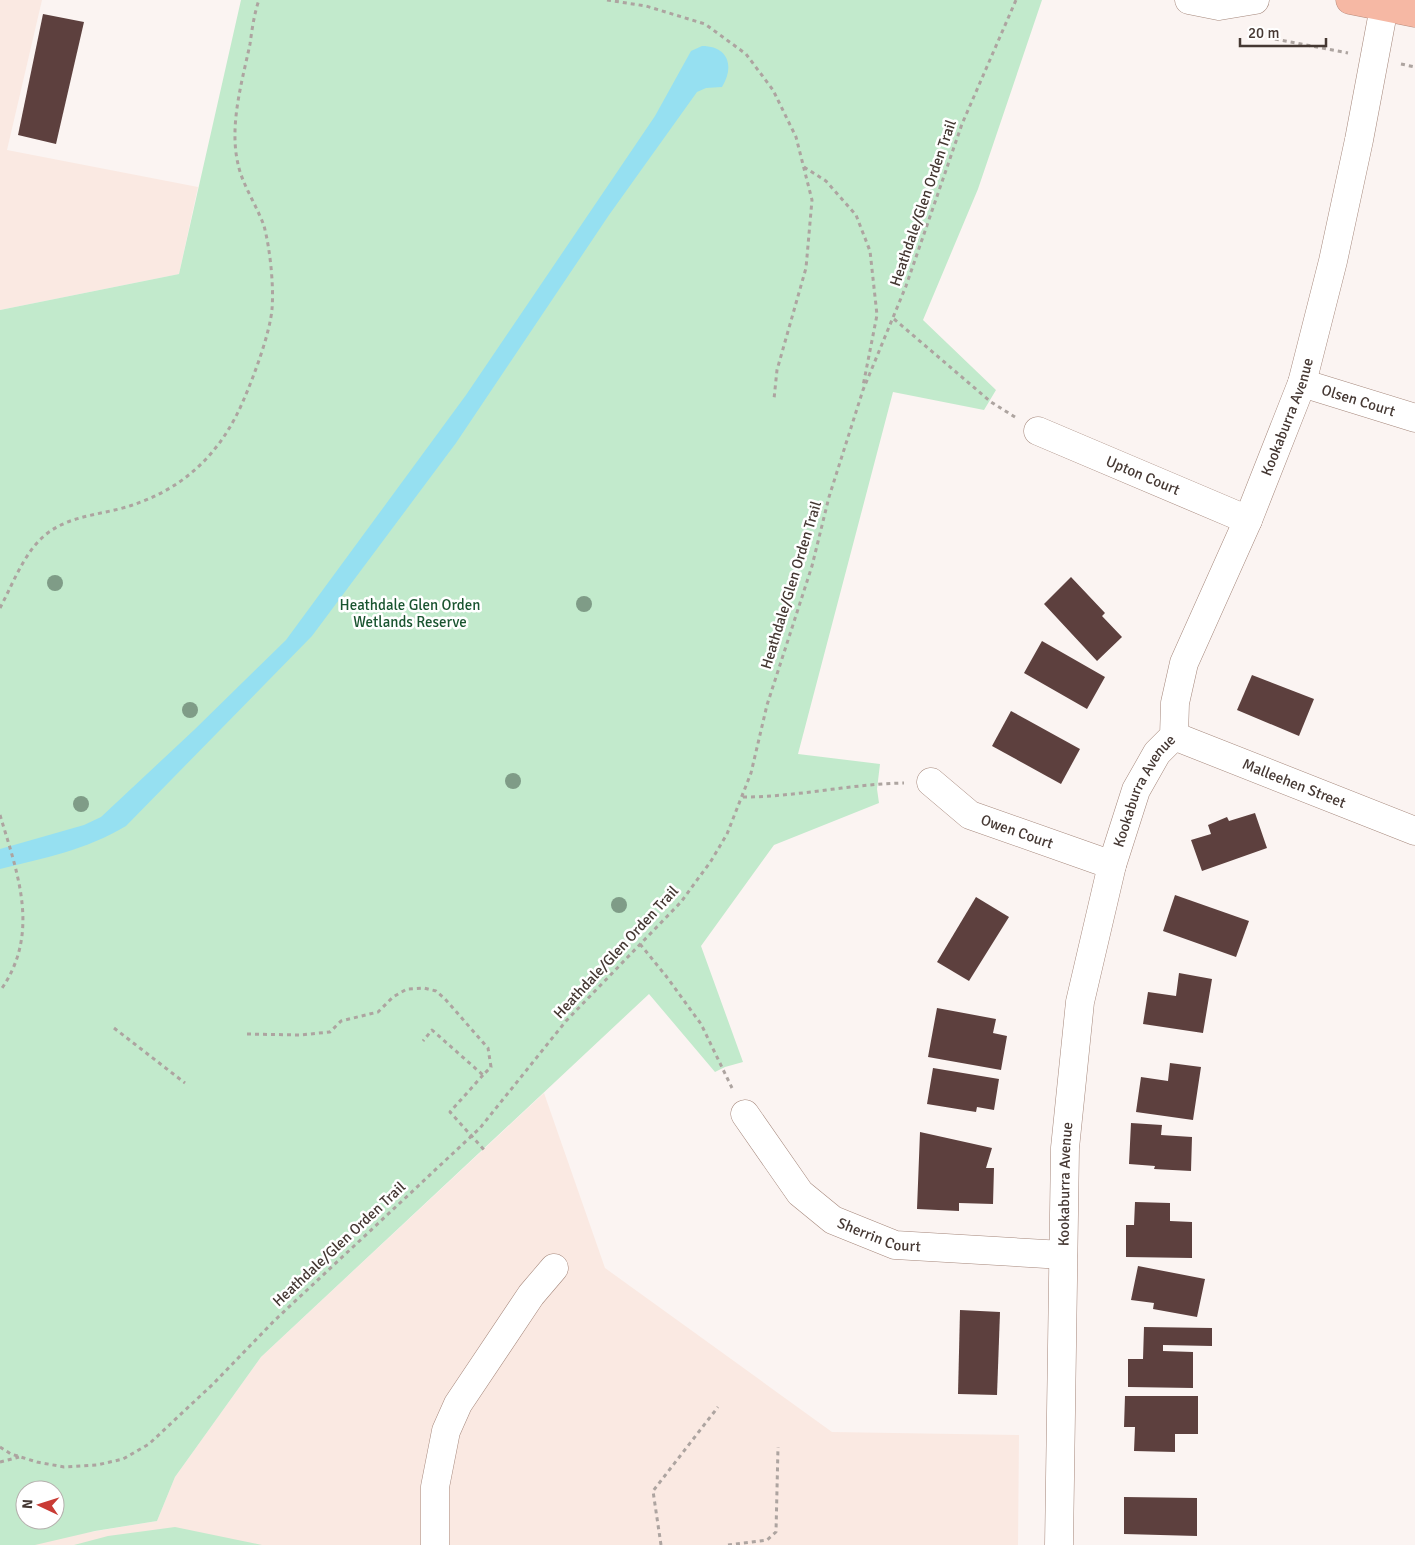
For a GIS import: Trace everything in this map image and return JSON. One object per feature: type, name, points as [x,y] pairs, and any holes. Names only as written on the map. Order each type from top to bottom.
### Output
[{"type":"highway","points":[[1350,0],[1385,3],[1415,13]]},
{"type":"street","points":[[1189,0],[1219,6],[1243,3]]},
{"type":"street","name":"Kookaburra Avenue","points":[[1059,1545],[1065,1148],[1080,1002],[1112,865],[1136,790],[1157,753],[1174,736],[1175,703],[1184,663],[1248,520],[1302,383],[1335,251],[1359,140],[1385,3]]},
{"type":"street","name":"Olsen Court","points":[[1302,383],[1415,418]]},
{"type":"street","name":"Upton Court","points":[[1038,431],[1248,520]]},
{"type":"street","name":"Malleehen Street","points":[[1174,736],[1415,831]]},
{"type":"street","name":"Owen Court","points":[[931,782],[970,814],[1112,865]]},
{"type":"street","name":"Sherrin Court","points":[[745,1114],[800,1193],[834,1220],[895,1245],[1063,1255]]},
{"type":"street","points":[[435,1545],[435,1487],[446,1431],[458,1404],[530,1295],[554,1268]]},
{"type":"path","points":[[0,608],[32,550],[48,533],[75,518],[134,505],[172,489],[197,470],[224,439],[244,399],[262,348],[272,310],[270,263],[264,227],[238,164],[235,131],[240,91],[259,0]]},
{"type":"path","points":[[607,0],[646,6],[704,24],[746,54],[773,90],[796,137],[812,200],[806,268],[777,370],[774,399]]},
{"type":"path","name":"Heathdale/Glen Orden Trail","points":[[0,1447],[20,1457],[64,1467],[97,1465],[123,1458],[149,1444],[213,1384],[275,1320],[472,1136],[507,1097],[566,1021],[680,902],[711,861],[727,834],[743,797],[766,706],[812,566],[829,498],[860,398],[894,319],[962,124],[1016,0]]},
{"type":"path","points":[[1243,3],[1259,36],[1415,67]]},
{"type":"path","points":[[804,167],[826,181],[856,214],[870,251],[877,315],[860,398]]},
{"type":"path","points":[[894,319],[991,402],[1038,431]]},
{"type":"path","points":[[743,797],[776,796],[872,784],[931,782]]},
{"type":"path","points":[[0,815],[23,899],[24,923],[20,950],[0,991]]},
{"type":"path","points":[[640,944],[701,1024],[745,1114]]},
{"type":"path","points":[[247,1034],[300,1035],[330,1032],[341,1021],[378,1012],[394,996],[407,989],[424,988],[436,991],[488,1048],[491,1067],[450,1112],[486,1152]]},
{"type":"path","points":[[114,1028],[186,1083]]},
{"type":"path","points":[[423,1041],[432,1030],[483,1075]]},
{"type":"path","points":[[661,1545],[653,1491],[718,1407]]},
{"type":"path","points":[[728,1545],[767,1540],[776,1532],[778,1448]]},
{"type":"path","points":[[0,1462],[20,1457]]},
{"type":"shaded area","points":[[0,0],[42,0],[7,150],[198,187],[179,274],[0,310]]},
{"type":"shaded area","points":[[544,1093],[605,1268],[832,1432],[1019,1435],[1018,1545],[31,1545],[54,1538],[157,1521],[175,1477],[261,1357]]},
{"type":"green space","name":"Heathdale Glen Orden Wetlands Reserve","points":[[241,0],[1042,0],[978,189],[923,320],[996,390],[984,410],[893,392],[798,754],[880,764],[877,789],[879,803],[774,845],[701,946],[743,1062],[715,1072],[649,994],[261,1357],[175,1477],[157,1521],[95,1531],[35,1545],[0,1545],[0,310],[179,274]]},
{"type":"green space","points":[[175,1527],[262,1545],[74,1545],[108,1536]]},
{"type":"water","points":[[702,46],[718,49],[727,59],[728,72],[722,87],[706,88],[697,92],[609,215],[456,443],[312,636],[126,826],[80,847],[0,869],[0,849],[84,825],[101,817],[286,640],[466,395],[655,116],[691,51]]},
{"type":"building","points":[[43,14],[84,22],[56,144],[18,135]]},
{"type":"building","points":[[1071,577],[1105,613],[1102,616],[1122,637],[1097,661],[1044,604]]},
{"type":"building","points":[[1042,641],[1105,677],[1087,709],[1024,673]]},
{"type":"building","points":[[1252,675],[1314,699],[1299,736],[1237,710]]},
{"type":"building","points":[[1011,711],[1080,749],[1061,784],[992,746]]},
{"type":"building","points":[[1255,813],[1267,848],[1202,871],[1191,840],[1211,834],[1208,825],[1227,817],[1229,821]]},
{"type":"building","points":[[1175,895],[1249,921],[1236,957],[1163,931]]},
{"type":"building","points":[[976,897],[1009,917],[969,981],[937,962]]},
{"type":"building","points":[[1179,973],[1212,979],[1203,1033],[1143,1024],[1148,992],[1176,996]]},
{"type":"building","points":[[937,1008],[996,1019],[993,1033],[1007,1036],[1001,1070],[928,1057]]},
{"type":"building","points":[[1170,1063],[1201,1067],[1193,1120],[1136,1112],[1141,1077],[1168,1081]]},
{"type":"building","points":[[933,1068],[999,1079],[994,1110],[977,1107],[976,1112],[927,1104]]},
{"type":"building","points":[[1131,1123],[1162,1125],[1161,1135],[1192,1137],[1191,1171],[1154,1169],[1155,1166],[1129,1164]]},
{"type":"building","points":[[920,1132],[992,1148],[986,1168],[994,1168],[993,1204],[959,1203],[959,1211],[917,1209]]},
{"type":"building","points":[[1135,1202],[1170,1203],[1170,1221],[1192,1222],[1192,1258],[1126,1257],[1126,1225],[1134,1225]]},
{"type":"building","points":[[1138,1266],[1205,1279],[1197,1317],[1153,1309],[1154,1303],[1131,1300]]},
{"type":"building","points":[[960,1310],[1000,1312],[997,1395],[958,1394]]},
{"type":"building","points":[[1144,1327],[1212,1328],[1212,1346],[1163,1345],[1163,1351],[1193,1352],[1193,1388],[1128,1387],[1128,1359],[1143,1359]]},
{"type":"building","points":[[1125,1396],[1198,1396],[1198,1434],[1175,1434],[1175,1452],[1134,1451],[1135,1427],[1124,1427]]},
{"type":"building","points":[[1124,1497],[1197,1498],[1197,1536],[1124,1534]]}]
